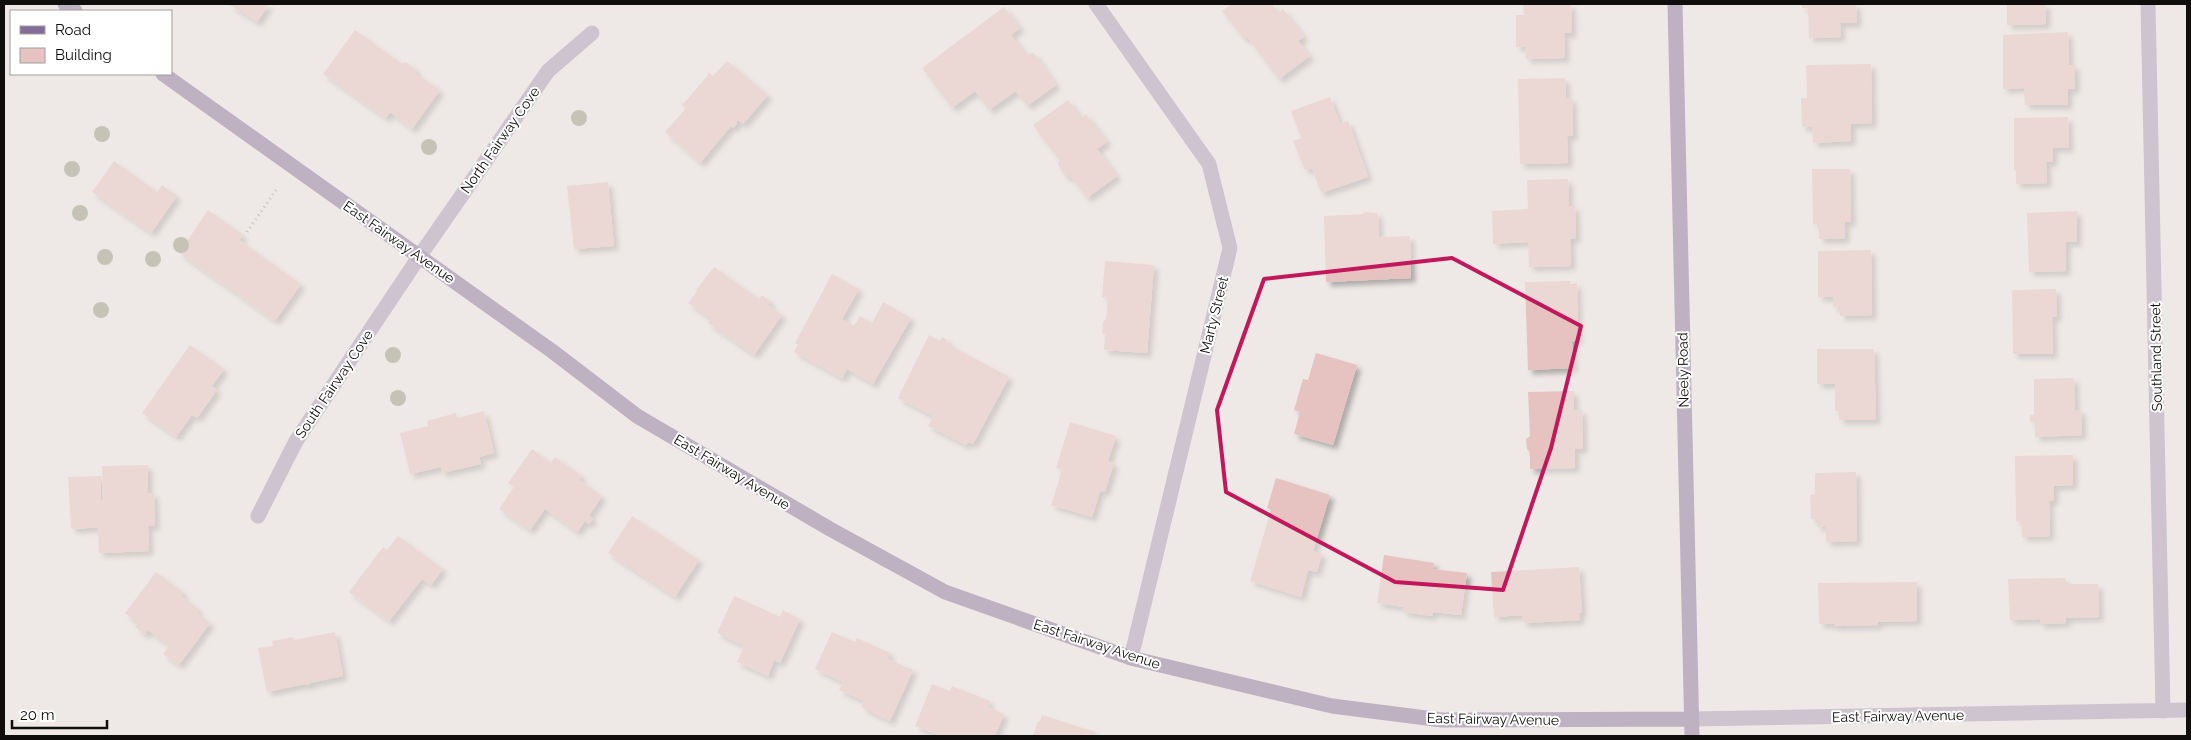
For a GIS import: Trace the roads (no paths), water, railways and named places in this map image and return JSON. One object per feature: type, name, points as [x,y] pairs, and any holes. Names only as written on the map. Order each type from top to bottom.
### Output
[{"type":"street","name":"Marty Street","points":[[1096,4],[1209,164],[1230,248],[1131,658]]},
{"type":"street","name":"Neely Road","points":[[1675,4],[1692,736]]},
{"type":"street","name":"Southland Street","points":[[2148,4],[2163,711]]},
{"type":"street","name":"North Fairway Cove","points":[[419,257],[548,72],[592,33]]},
{"type":"street","name":"East Fairway Avenue","points":[[164,75],[552,351],[637,416],[830,530],[945,592],[1131,658],[1332,706],[1442,720],[1691,719],[2187,710]]},
{"type":"street","name":"South Fairway Cove","points":[[258,516],[296,441],[419,257]]}]
